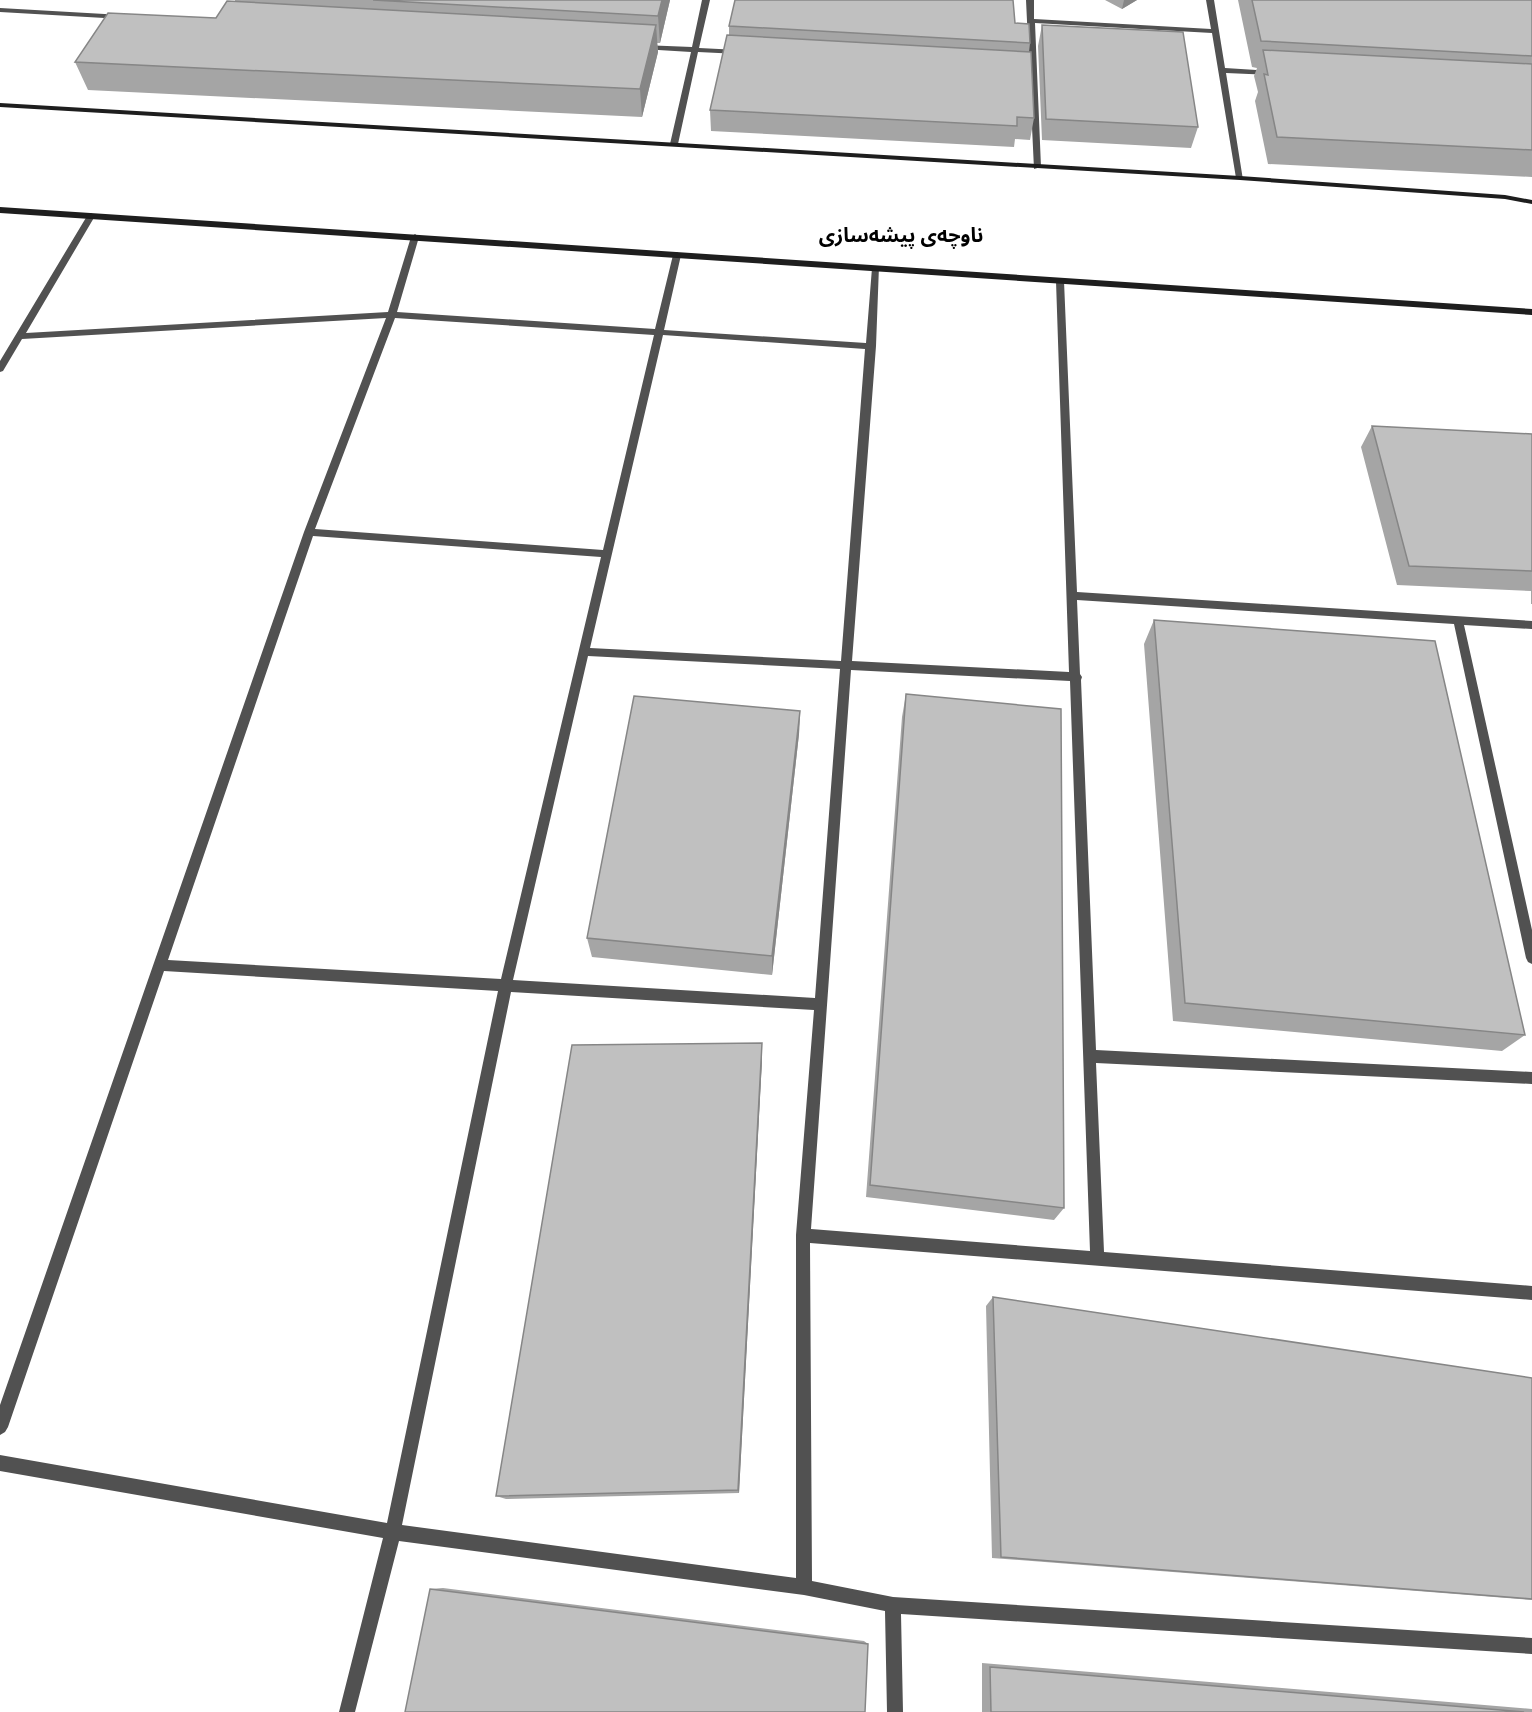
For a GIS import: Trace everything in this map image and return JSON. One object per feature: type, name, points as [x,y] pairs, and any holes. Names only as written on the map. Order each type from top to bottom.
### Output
[{"type":"street","points":[[674,144],[706,0]]},
{"type":"street","points":[[1030,0],[1037,167]]},
{"type":"street","points":[[1210,0],[1240,178]]},
{"type":"street","points":[[0,10],[132,17]]},
{"type":"street","points":[[1031,21],[1215,31]]},
{"type":"street","points":[[635,46],[753,53]]},
{"type":"street","points":[[1021,69],[1033,69]]},
{"type":"street","points":[[1222,70],[1282,73]]},
{"type":"street","points":[[0,105],[1240,178],[1505,197],[1532,202]]},
{"type":"street","points":[[0,210],[1532,312]]},
{"type":"street","points":[[0,369],[91,216]]},
{"type":"street","points":[[0,1427],[309,532],[392,315],[415,237]]},
{"type":"street","points":[[347,1712],[393,1532],[506,984],[677,255]]},
{"type":"street","points":[[804,1587],[803,1235],[876,268]]},
{"type":"street","points":[[1060,281],[1077,677],[1097,1257]]},
{"type":"street","points":[[20,336],[392,315],[871,346]]},
{"type":"street","points":[[309,532],[606,554]]},
{"type":"street","points":[[1073,596],[1532,625]]},
{"type":"street","points":[[1458,620],[1532,958]]},
{"type":"street","points":[[584,652],[1077,677]]},
{"type":"street","points":[[159,965],[820,1004]]},
{"type":"street","points":[[1090,1056],[1532,1078]]},
{"type":"street","points":[[803,1235],[1532,1293]]},
{"type":"street","points":[[0,1463],[393,1532],[804,1587],[893,1605],[1532,1646]]},
{"type":"street","points":[[893,1605],[895,1712]]},
{"type":"building","points":[[373,0],[662,0],[658,16]]},
{"type":"building","points":[[735,0],[1013,0],[1015,23],[1029,24],[1030,43],[729,26]]},
{"type":"building","points":[[1252,0],[1532,0],[1532,56],[1261,41]]},
{"type":"building","points":[[227,1],[656,25],[640,89],[75,62],[108,13],[216,18]]},
{"type":"building","points":[[1042,25],[1183,32],[1198,127],[1046,119]]},
{"type":"building","points":[[727,35],[1031,52],[1034,118],[1017,117],[1017,126],[710,110]]},
{"type":"building","points":[[1263,50],[1532,64],[1532,150],[1277,137],[1264,74],[1268,75]]},
{"type":"building","points":[[1372,426],[1532,434],[1532,571],[1409,566]]},
{"type":"building","points":[[1154,620],[1435,641],[1525,1035],[1185,1003]]},
{"type":"building","points":[[906,694],[1061,709],[1064,1208],[870,1185]]},
{"type":"building","points":[[634,696],[800,711],[772,956],[587,938]]},
{"type":"building","points":[[762,1043],[738,1490],[496,1496],[572,1045]]},
{"type":"building","points":[[993,1297],[1532,1378],[1532,1599],[1001,1557]]},
{"type":"building","points":[[430,1589],[868,1644],[865,1712],[405,1712]]},
{"type":"building","points":[[990,1667],[1524,1712],[991,1712]]},
{"type":"district","name":"ناوچەی پیشەسازی","points":[[901,235]]}]
